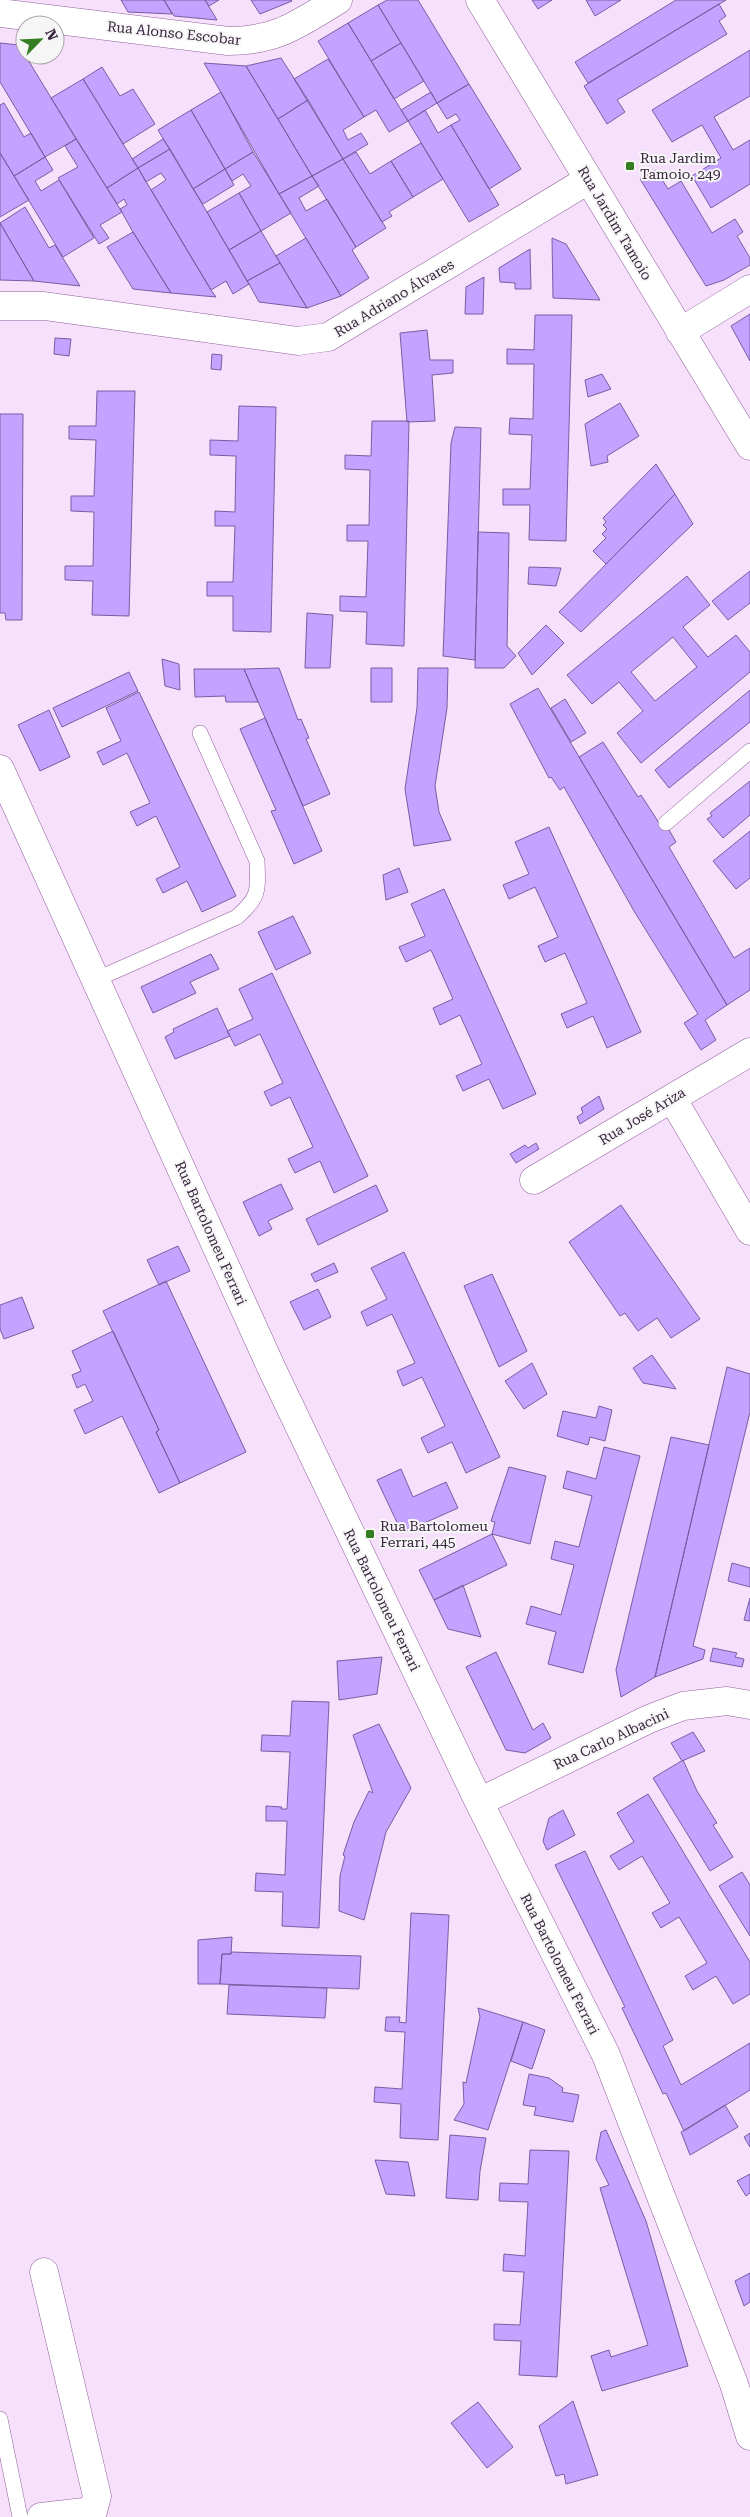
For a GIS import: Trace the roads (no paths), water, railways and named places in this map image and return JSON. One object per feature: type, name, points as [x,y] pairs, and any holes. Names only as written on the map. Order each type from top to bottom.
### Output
[{"type":"street","name":"Rua Alonso Escobar","points":[[0,13],[228,41],[251,41],[283,33],[338,0]]},
{"type":"street","name":"Rua Jardim Tamoio","points":[[480,0],[750,446]]},
{"type":"street","name":"Rua Adriano Álvares","points":[[0,306],[44,306],[298,341],[328,337],[588,180]]},
{"type":"street","points":[[680,332],[750,290]]},
{"type":"street","name":"Rua Bartolomeu Ferrari","points":[[0,769],[271,1367],[479,1802],[606,2054],[742,2388],[750,2436]]},
{"type":"street","name":"Rua José Ariza","points":[[534,1180],[750,1052]]},
{"type":"street","points":[[672,1098],[750,1231]]},
{"type":"street","name":"Rua Carlo Albacini","points":[[479,1802],[649,1719],[683,1706],[727,1701],[750,1705]]},
{"type":"street","points":[[41,2517],[93,2511],[97,2496],[44,2272]]},
{"type":"lane","points":[[97,980],[237,917],[254,903],[258,883],[257,861],[200,733]]},
{"type":"lane","points":[[666,823],[750,751]]},
{"type":"lane","points":[[0,2419],[20,2517]]},
{"type":"place","name":"Rua Jardim Tamoio, 249","points":[[630,166]]},
{"type":"place","name":"Rua Bartolomeu Ferrari, 445","points":[[370,1534]]}]
